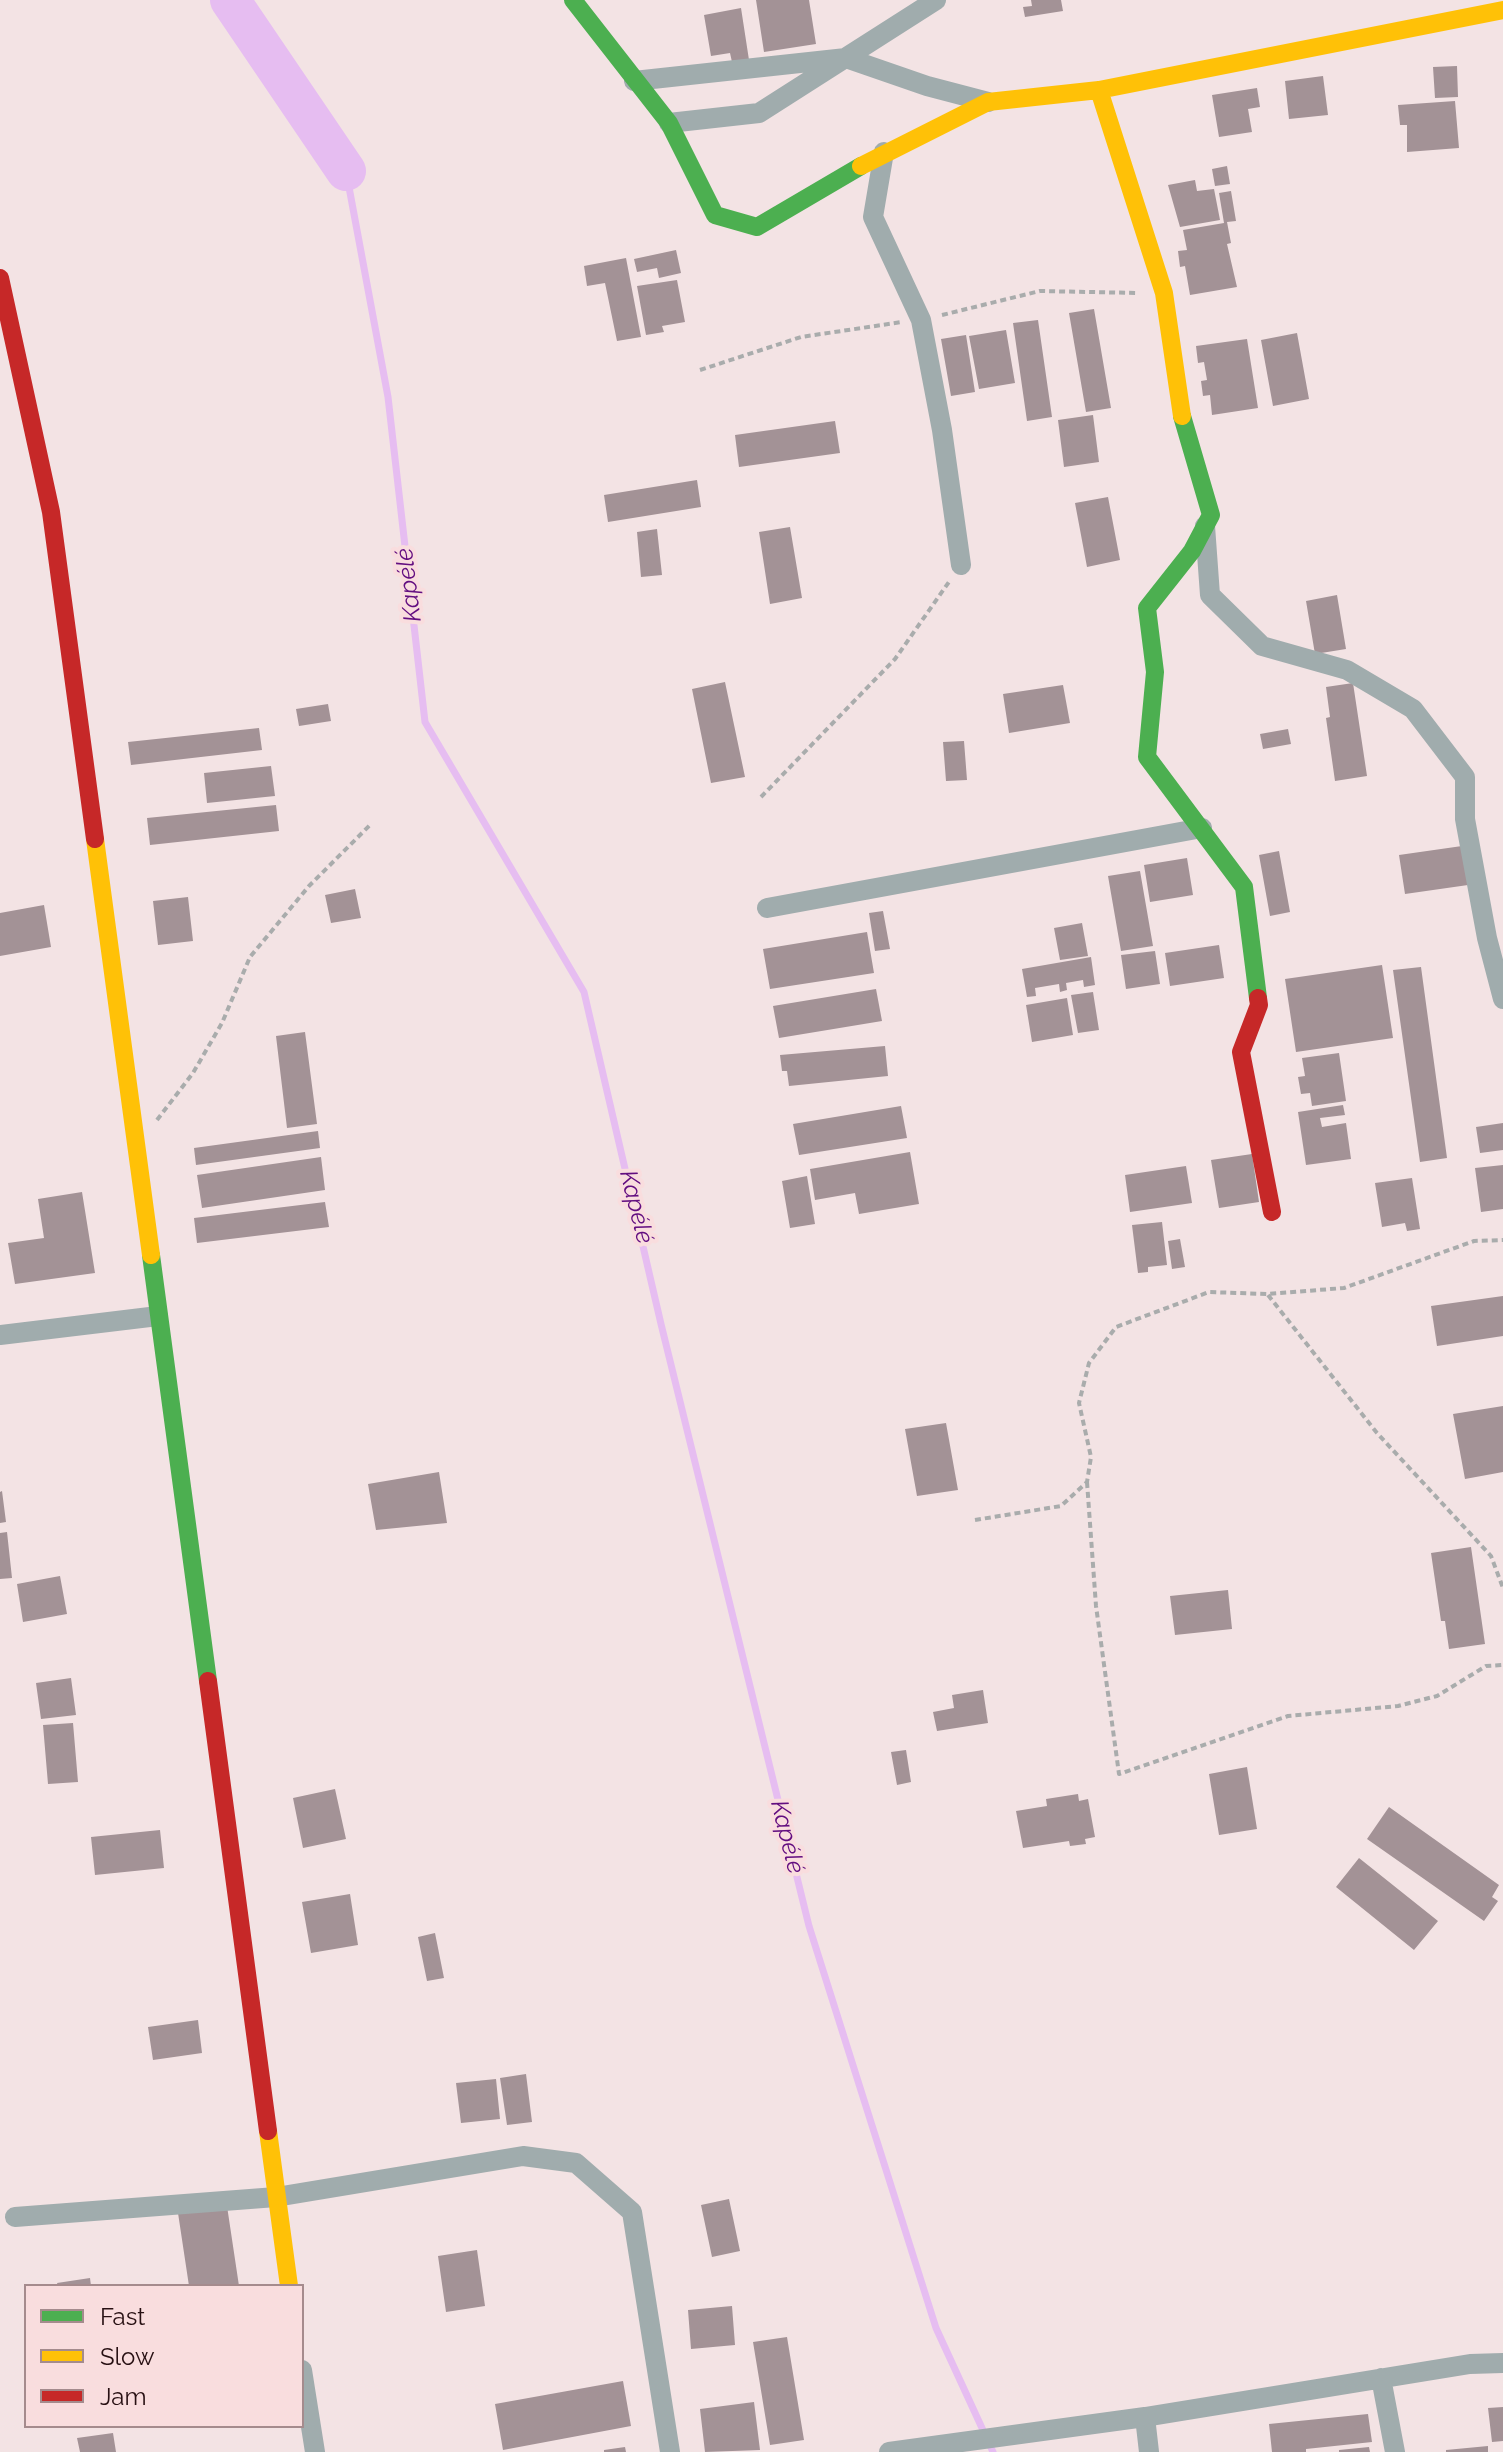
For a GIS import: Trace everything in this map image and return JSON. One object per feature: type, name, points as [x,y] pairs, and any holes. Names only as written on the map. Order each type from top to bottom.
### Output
[{"type":"street","points":[[573,0],[669,123],[715,215],[757,227],[884,152],[988,102],[1099,90],[1503,10]]},
{"type":"street","points":[[669,123],[759,113],[936,0]]},
{"type":"street","points":[[634,81],[846,58],[927,86],[988,102]]},
{"type":"street","points":[[1099,90],[1164,293],[1180,410],[1211,515],[1192,551],[1147,608],[1155,672],[1147,757],[1244,887],[1259,1005],[1241,1052],[1272,1212]]},
{"type":"street","points":[[884,152],[873,217],[921,320],[942,430],[961,565]]},
{"type":"street","points":[[0,278],[51,512],[289,2284]]},
{"type":"street","points":[[1205,526],[1210,595],[1262,646],[1347,670],[1413,709],[1465,777],[1465,819],[1487,938],[1503,999]]},
{"type":"street","points":[[767,908],[1202,828]]},
{"type":"street","points":[[0,1335],[158,1316]]},
{"type":"street","points":[[15,2217],[276,2197],[523,2156],[576,2163],[632,2212],[670,2452]]},
{"type":"street","points":[[892,2452],[1145,2417],[1470,2364],[1503,2363]]},
{"type":"street","points":[[1381,2378],[1395,2452]]},
{"type":"street","points":[[304,2383],[315,2452]]},
{"type":"street","points":[[1145,2417],[1149,2452]]},
{"type":"path","points":[[761,797],[895,659],[961,565]]},
{"type":"path","points":[[136,1147],[193,1073],[222,1023],[250,957],[309,886],[371,824]]},
{"type":"path","points":[[1503,1240],[1474,1241],[1344,1288],[1267,1294],[1209,1292],[1116,1327],[1089,1363],[1079,1403],[1091,1457],[1087,1482],[1096,1606],[1119,1774],[1288,1716],[1398,1706],[1437,1696],[1486,1666],[1503,1665]]},
{"type":"path","points":[[1267,1294],[1377,1433],[1491,1556],[1503,1588]]},
{"type":"path","points":[[975,1520],[1061,1506],[1087,1482]]},
{"type":"building","points":[[756,0],[809,0],[816,44],[764,52]]},
{"type":"building","points":[[1031,0],[1061,0],[1063,11],[1025,17],[1023,7],[1032,6]]},
{"type":"building","points":[[741,8],[749,60],[732,62],[730,53],[711,56],[704,15]]},
{"type":"building","points":[[1457,66],[1458,97],[1435,98],[1433,67]]},
{"type":"building","points":[[1323,76],[1328,115],[1289,119],[1285,81]]},
{"type":"building","points":[[1257,88],[1260,107],[1248,109],[1252,132],[1219,137],[1212,95]]},
{"type":"building","points":[[1455,101],[1459,148],[1407,152],[1407,125],[1400,125],[1398,105]]},
{"type":"building","points":[[1227,166],[1230,184],[1215,186],[1212,169]]},
{"type":"building","points":[[1195,180],[1197,191],[1214,189],[1220,220],[1180,227],[1168,185]]},
{"type":"building","points":[[1231,191],[1236,221],[1227,222],[1231,243],[1227,244],[1237,287],[1190,295],[1185,266],[1180,267],[1178,251],[1187,250],[1183,230],[1224,223],[1219,193]]},
{"type":"building","points":[[676,250],[681,273],[659,278],[657,268],[637,272],[634,259]]},
{"type":"building","points":[[626,258],[641,337],[617,341],[605,283],[587,286],[584,266]]},
{"type":"building","points":[[677,280],[685,322],[662,326],[664,332],[646,335],[637,286]]},
{"type":"building","points":[[1094,309],[1111,408],[1086,412],[1069,313]]},
{"type":"building","points":[[1038,320],[1052,417],[1027,421],[1013,323]]},
{"type":"building","points":[[1006,330],[1015,383],[979,389],[969,336]]},
{"type":"building","points":[[1297,333],[1309,399],[1273,406],[1261,340]]},
{"type":"building","points":[[966,335],[975,392],[951,396],[941,339]]},
{"type":"building","points":[[1247,339],[1258,408],[1212,415],[1210,395],[1203,396],[1201,381],[1207,380],[1204,362],[1198,363],[1196,346]]},
{"type":"building","points":[[1093,415],[1099,462],[1064,467],[1058,420]]},
{"type":"building","points":[[835,421],[840,453],[739,467],[735,435]]},
{"type":"building","points":[[697,480],[701,507],[608,522],[604,495]]},
{"type":"building","points":[[1108,497],[1120,560],[1087,567],[1075,503]]},
{"type":"building","points":[[790,527],[802,598],[770,604],[759,532]]},
{"type":"building","points":[[657,529],[662,575],[641,577],[637,532]]},
{"type":"building","points":[[1337,595],[1346,649],[1315,654],[1306,601]]},
{"type":"building","points":[[725,682],[745,777],[711,783],[692,689]]},
{"type":"building","points":[[1353,683],[1367,776],[1335,781],[1326,718],[1330,717],[1326,687]]},
{"type":"building","points":[[1063,685],[1070,723],[1009,733],[1003,694]]},
{"type":"building","points":[[328,704],[331,721],[299,726],[296,709]]},
{"type":"building","points":[[259,728],[262,750],[131,765],[128,742]]},
{"type":"building","points":[[1288,729],[1291,744],[1263,749],[1260,734]]},
{"type":"building","points":[[964,741],[967,780],[946,781],[943,742]]},
{"type":"building","points":[[271,766],[275,796],[207,803],[204,773]]},
{"type":"building","points":[[276,805],[279,831],[150,845],[147,818]]},
{"type":"building","points":[[1462,846],[1468,885],[1405,894],[1399,855]]},
{"type":"building","points":[[1279,851],[1290,912],[1270,916],[1259,855]]},
{"type":"building","points":[[1187,858],[1193,895],[1150,902],[1144,865]]},
{"type":"building","points":[[1140,871],[1153,946],[1121,951],[1108,876]]},
{"type":"building","points":[[355,889],[361,918],[331,923],[325,895]]},
{"type":"building","points":[[188,897],[193,941],[158,945],[153,901]]},
{"type":"building","points":[[44,905],[51,947],[0,956],[0,913]]},
{"type":"building","points":[[883,911],[890,949],[875,951],[869,913]]},
{"type":"building","points":[[1082,923],[1088,956],[1060,960],[1054,928]]},
{"type":"building","points":[[867,932],[874,973],[770,989],[763,949]]},
{"type":"building","points":[[1219,945],[1224,978],[1170,986],[1165,953]]},
{"type":"building","points":[[1155,951],[1160,984],[1126,989],[1121,955]]},
{"type":"building","points":[[1091,957],[1095,985],[1084,987],[1083,980],[1066,983],[1067,990],[1060,992],[1059,984],[1035,988],[1036,996],[1027,997],[1022,969]]},
{"type":"building","points":[[1382,965],[1393,1038],[1296,1052],[1285,979]]},
{"type":"building","points":[[1421,967],[1447,1158],[1420,1162],[1393,970]]},
{"type":"building","points":[[876,989],[882,1021],[779,1038],[773,1006]]},
{"type":"building","points":[[1093,992],[1099,1030],[1078,1033],[1071,995]]},
{"type":"building","points":[[1067,998],[1073,1035],[1032,1042],[1026,1005]]},
{"type":"building","points":[[305,1032],[317,1124],[287,1128],[276,1036]]},
{"type":"building","points":[[885,1046],[888,1076],[789,1086],[787,1071],[782,1071],[780,1055]]},
{"type":"building","points":[[1339,1053],[1346,1101],[1312,1106],[1310,1093],[1301,1094],[1298,1077],[1305,1076],[1302,1058]]},
{"type":"building","points":[[1343,1105],[1345,1115],[1320,1118],[1322,1127],[1346,1123],[1351,1159],[1306,1165],[1298,1112]]},
{"type":"building","points":[[901,1106],[907,1138],[799,1155],[793,1124]]},
{"type":"building","points":[[1503,1123],[1503,1150],[1480,1153],[1476,1127]]},
{"type":"building","points":[[318,1131],[320,1148],[196,1165],[194,1148]]},
{"type":"building","points":[[910,1152],[919,1204],[859,1214],[855,1193],[815,1200],[810,1169]]},
{"type":"building","points":[[1252,1154],[1259,1202],[1219,1208],[1211,1160]]},
{"type":"building","points":[[321,1157],[325,1190],[202,1208],[197,1175]]},
{"type":"building","points":[[1503,1165],[1503,1209],[1481,1212],[1475,1168]]},
{"type":"building","points":[[1186,1166],[1192,1203],[1130,1212],[1125,1175]]},
{"type":"building","points":[[807,1176],[815,1224],[790,1228],[782,1181]]},
{"type":"building","points":[[1412,1178],[1420,1229],[1407,1231],[1405,1223],[1382,1227],[1375,1183]]},
{"type":"building","points":[[82,1192],[95,1273],[15,1284],[8,1243],[44,1238],[38,1199]]},
{"type":"building","points":[[325,1202],[329,1227],[197,1243],[194,1218]]},
{"type":"building","points":[[1162,1222],[1167,1265],[1148,1267],[1148,1272],[1138,1273],[1132,1225]]},
{"type":"building","points":[[1180,1239],[1185,1267],[1172,1269],[1168,1241]]},
{"type":"building","points":[[1503,1296],[1503,1336],[1437,1346],[1431,1306]]},
{"type":"building","points":[[1503,1406],[1503,1472],[1465,1479],[1453,1414]]},
{"type":"building","points":[[946,1423],[958,1490],[917,1496],[905,1429]]},
{"type":"building","points":[[439,1472],[447,1523],[376,1530],[368,1484]]},
{"type":"building","points":[[0,1492],[6,1522],[0,1523]]},
{"type":"building","points":[[7,1532],[12,1578],[0,1579],[0,1533]]},
{"type":"building","points":[[1471,1547],[1485,1644],[1449,1649],[1445,1621],[1441,1621],[1431,1553]]},
{"type":"building","points":[[60,1576],[67,1614],[23,1622],[17,1584]]},
{"type":"building","points":[[1228,1590],[1232,1629],[1175,1635],[1170,1596]]},
{"type":"building","points":[[71,1678],[76,1715],[41,1719],[36,1683]]},
{"type":"building","points":[[983,1690],[988,1723],[937,1731],[933,1712],[954,1708],[952,1695]]},
{"type":"building","points":[[73,1723],[78,1782],[48,1784],[43,1725]]},
{"type":"building","points":[[906,1750],[911,1782],[897,1785],[891,1752]]},
{"type":"building","points":[[1247,1767],[1257,1829],[1219,1835],[1209,1774]]},
{"type":"building","points":[[335,1789],[346,1839],[303,1848],[293,1798]]},
{"type":"building","points":[[1078,1794],[1079,1801],[1088,1799],[1095,1837],[1085,1839],[1086,1844],[1070,1846],[1069,1841],[1023,1848],[1016,1811],[1047,1806],[1046,1799]]},
{"type":"building","points":[[1389,1807],[1499,1885],[1492,1897],[1498,1901],[1484,1921],[1367,1839]]},
{"type":"building","points":[[160,1830],[164,1868],[95,1875],[91,1837]]},
{"type":"building","points":[[1359,1858],[1438,1921],[1414,1950],[1336,1887]]},
{"type":"building","points":[[350,1894],[358,1945],[311,1953],[302,1902]]},
{"type":"building","points":[[435,1933],[444,1978],[427,1981],[418,1937]]},
{"type":"building","points":[[198,2020],[202,2053],[153,2060],[148,2027]]},
{"type":"building","points":[[526,2074],[532,2122],[507,2125],[500,2078]]},
{"type":"building","points":[[496,2079],[500,2119],[461,2123],[456,2083]]},
{"type":"building","points":[[729,2199],[740,2251],[712,2257],[701,2205]]},
{"type":"building","points":[[227,2206],[239,2284],[189,2284],[178,2213]]},
{"type":"building","points":[[477,2250],[485,2306],[446,2312],[438,2256]]},
{"type":"building","points":[[90,2278],[91,2284],[57,2284]]},
{"type":"building","points":[[732,2306],[735,2345],[691,2349],[688,2310]]},
{"type":"building","points":[[787,2337],[804,2440],[770,2445],[753,2342]]},
{"type":"building","points":[[623,2381],[631,2426],[503,2450],[495,2404]]},
{"type":"building","points":[[754,2402],[760,2450],[705,2452],[700,2409]]},
{"type":"building","points":[[1503,2407],[1503,2441],[1492,2442],[1488,2408]]},
{"type":"building","points":[[1368,2414],[1372,2442],[1306,2449],[1306,2452],[1272,2452],[1269,2424]]},
{"type":"building","points":[[113,2433],[116,2452],[80,2452],[77,2438]]},
{"type":"building","points":[[1488,2446],[1488,2452],[1446,2452],[1446,2450]]},
{"type":"building","points":[[625,2447],[626,2452],[604,2452],[604,2450]]},
{"type":"building","points":[[1369,2447],[1370,2452],[1339,2452],[1339,2450]]},
{"type":"waterway","name":"Kapélé","points":[[230,0],[346,171]]},
{"type":"waterway","name":"Kapélé","points":[[346,171],[388,397],[425,722],[584,992],[661,1324],[809,1926],[936,2328],[993,2452]]},
{"type":"traffic: fast","points":[[573,0],[669,123],[715,215],[757,227],[861,166]]},
{"type":"traffic: fast","points":[[1182,416],[1211,515],[1192,551],[1147,608],[1155,672],[1147,757],[1244,887],[1258,998]]},
{"type":"traffic: fast","points":[[151,1255],[208,1681]]},
{"type":"traffic: slow","points":[[861,166],[988,102],[1099,90],[1503,10]]},
{"type":"traffic: slow","points":[[1099,90],[1164,293],[1182,416]]},
{"type":"traffic: slow","points":[[95,839],[151,1255]]},
{"type":"traffic: slow","points":[[268,2131],[289,2284]]},
{"type":"traffic: jam","points":[[0,278],[51,512],[95,839]]},
{"type":"traffic: jam","points":[[1258,998],[1259,1005],[1241,1052],[1272,1212]]},
{"type":"traffic: jam","points":[[208,1681],[268,2131]]}]
